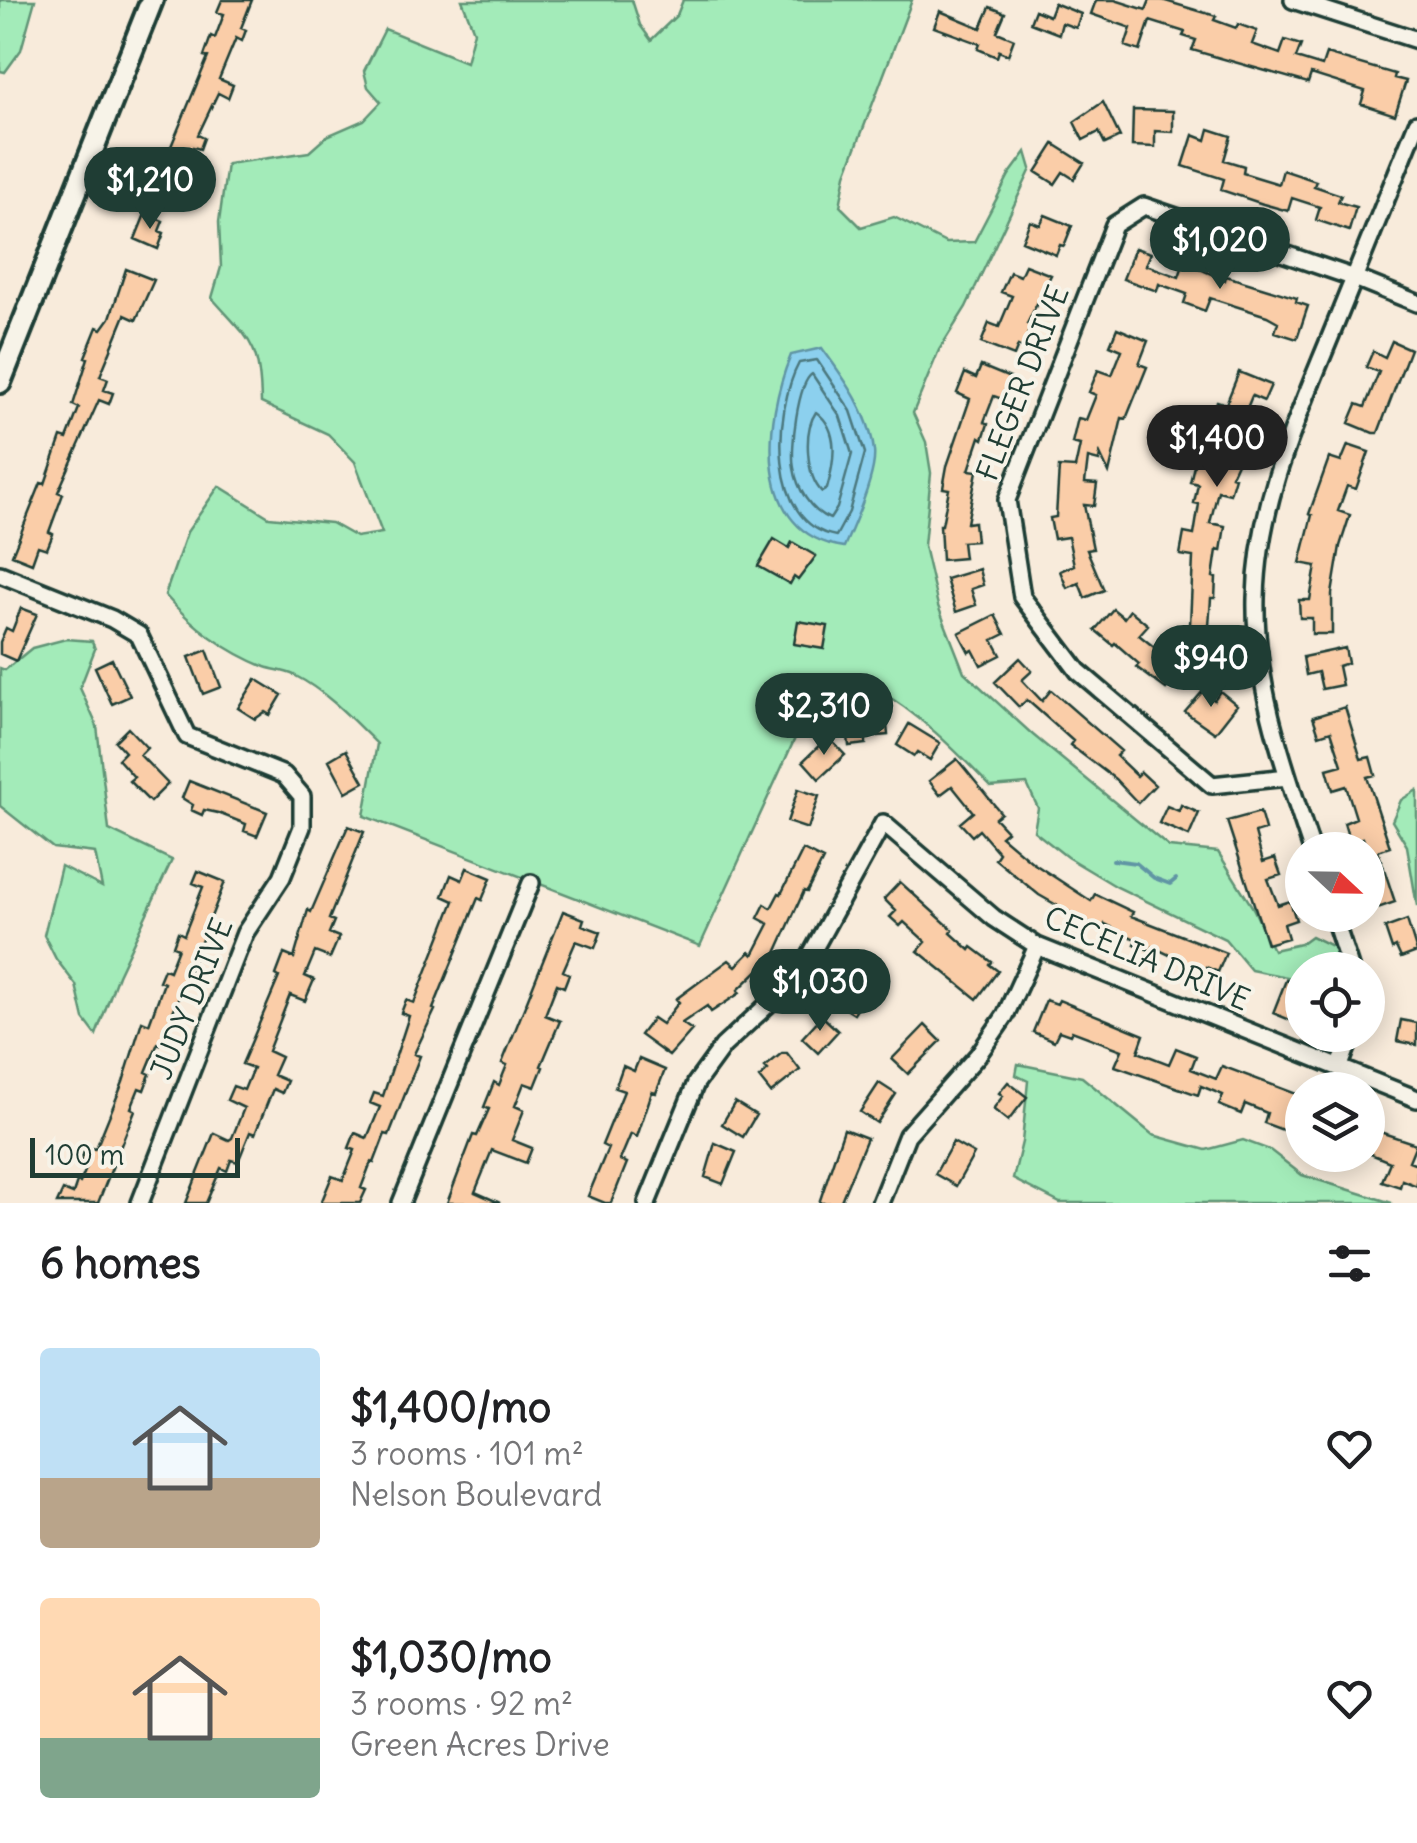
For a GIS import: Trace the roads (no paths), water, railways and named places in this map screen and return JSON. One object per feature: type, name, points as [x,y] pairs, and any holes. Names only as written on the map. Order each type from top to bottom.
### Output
[{"type":"street","points":[[0,382],[152,0]]},
{"type":"street","points":[[1293,0],[1417,40]]},
{"type":"street","points":[[1306,832],[1262,680],[1256,599],[1262,529],[1277,467],[1417,123]]},
{"type":"street","name":"FLEGER DRIVE","points":[[1288,777],[1212,785],[1078,670],[1022,597],[1007,500],[1114,225],[1144,206],[1354,278]]},
{"type":"street","points":[[1354,278],[1417,303]]},
{"type":"street","name":"JUDY DRIVE","points":[[0,574],[112,619],[139,635],[187,736],[284,775],[302,796],[302,828],[282,877],[244,933],[140,1203]]},
{"type":"street","name":"CECELIA DRIVE","points":[[647,1203],[696,1084],[724,1046],[798,976],[883,823],[994,918],[1037,946],[1417,1100]]},
{"type":"street","points":[[401,1203],[530,883]]},
{"type":"street","points":[[880,1203],[906,1135],[978,1056],[1005,1016],[1037,946]]},
{"type":"street","points":[[1339,1068],[1345,1052]]},
{"type":"water","points":[[822,348],[862,410],[874,451],[868,485],[844,547],[814,538],[793,521],[780,497],[773,470],[775,410],[791,355]]},
{"type":"waterway","points":[[1113,860],[1136,863],[1154,878],[1170,884],[1176,879]]}]
